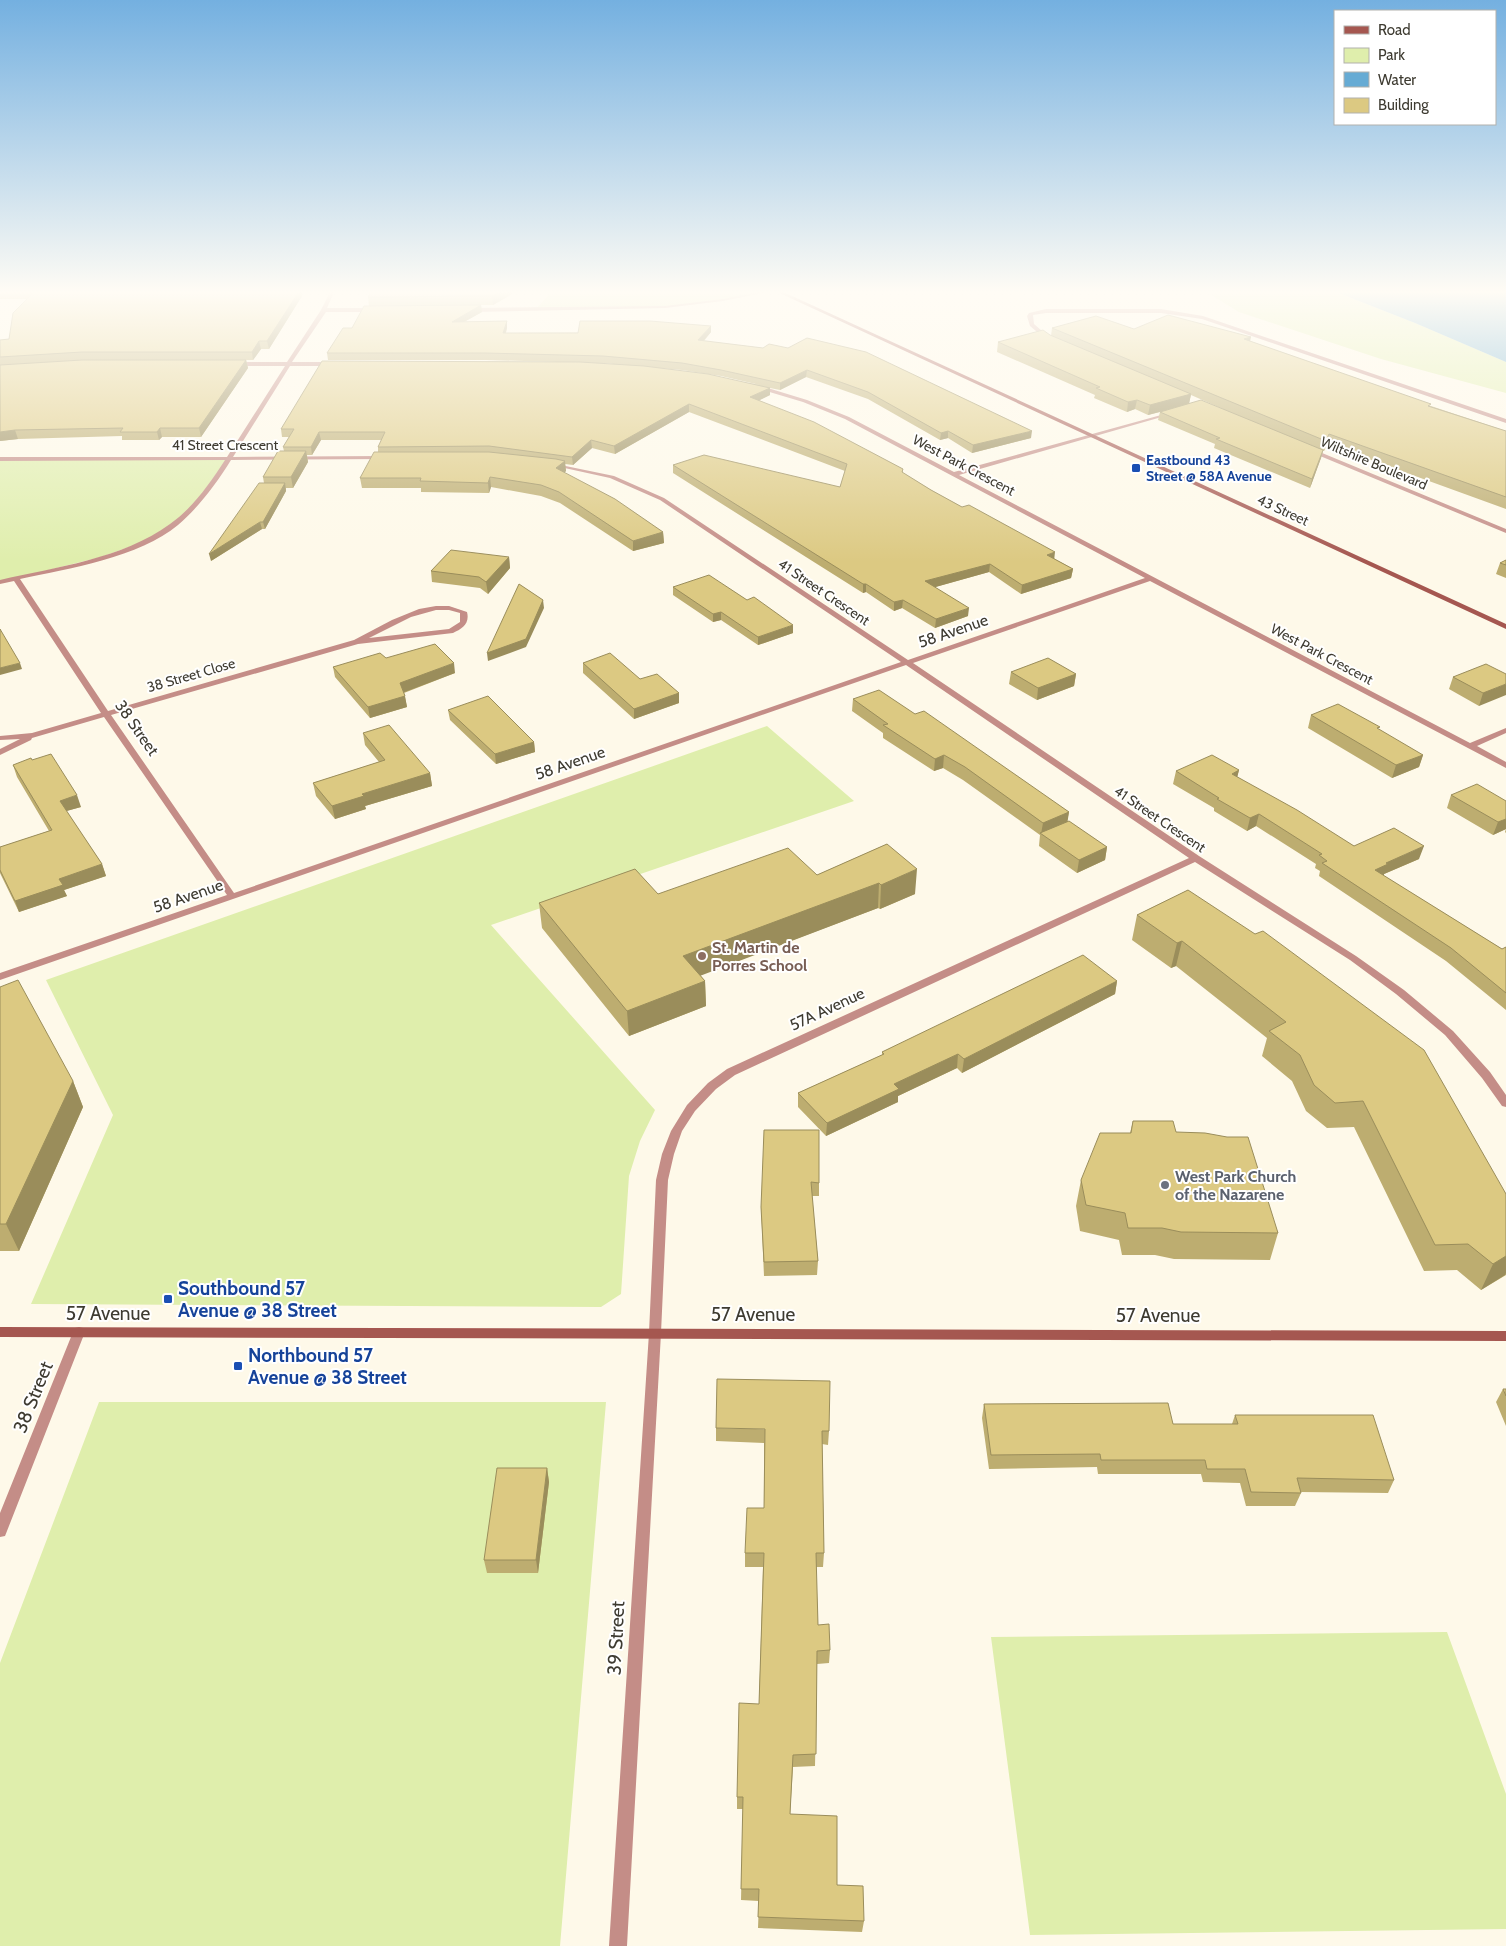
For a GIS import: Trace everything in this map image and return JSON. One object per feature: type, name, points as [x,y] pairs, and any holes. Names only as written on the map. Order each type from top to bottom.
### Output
[{"type":"street","points":[[0,582],[101,557],[159,535],[186,517],[228,458],[277,381]]},
{"type":"street","name":"43 Street","points":[[973,381],[1506,627]]},
{"type":"street","points":[[1387,381],[1506,422]]},
{"type":"street","name":"West Park Crescent","points":[[754,386],[805,401],[847,418],[1506,765]]},
{"type":"street","points":[[954,474],[1178,410]]},
{"type":"street","name":"Wiltshire Boulevard","points":[[1299,445],[1506,532]]},
{"type":"street","name":"41 Street Crescent","points":[[0,459],[398,458]]},
{"type":"street","name":"41 Street Crescent","points":[[542,462],[612,477],[662,499],[908,662],[1196,858],[1353,958],[1400,992],[1448,1033],[1486,1075],[1506,1103]]},
{"type":"street","name":"38 Street","points":[[16,578],[106,714],[232,896]]},
{"type":"street","name":"58 Avenue","points":[[0,977],[1150,578]]},
{"type":"street","name":"38 Street Close","points":[[0,738],[33,735],[357,642],[450,631],[459,627],[464,622],[465,617],[463,612],[445,607],[420,610],[357,642]]},
{"type":"street","points":[[1470,746],[1506,730]]},
{"type":"street","name":"38 Street Close","points":[[0,752],[33,735]]},
{"type":"street","name":"57A Avenue","points":[[655,1333],[662,1180],[668,1154],[677,1131],[692,1108],[712,1086],[731,1072],[755,1060],[1196,858]]},
{"type":"street","name":"57 Avenue","points":[[0,1332],[1506,1336]]},
{"type":"street","name":"38 Street","points":[[0,1531],[79,1332]]},
{"type":"street","name":"39 Street","points":[[618,1946],[655,1333]]},
{"type":"green space","points":[[1461,381],[1506,381],[1506,393]]},
{"type":"green space","points":[[228,458],[185,517],[140,543],[101,557],[0,582],[0,459]]},
{"type":"green space","points":[[767,726],[854,801],[491,925],[655,1110],[640,1141],[629,1176],[621,1294],[601,1307],[31,1304],[113,1115],[46,980]]},
{"type":"green space","points":[[99,1402],[606,1402],[560,1946],[0,1946],[0,1663]]},
{"type":"green space","points":[[1447,1632],[1506,1794],[1506,1929],[1030,1935],[991,1637]]},
{"type":"building","points":[[0,381],[232,381],[199,428],[160,428],[157,432],[120,432],[123,428],[15,430],[0,432]]},
{"type":"building","points":[[310,381],[738,381],[770,388],[750,397],[814,422],[903,469],[902,472],[962,507],[969,505],[1055,552],[1047,555],[1073,569],[1022,585],[990,564],[925,581],[969,608],[936,619],[903,600],[894,602],[673,465],[704,455],[840,487],[847,464],[689,404],[614,446],[591,440],[572,457],[489,446],[378,447],[385,432],[319,432],[311,447],[283,447],[294,429],[281,429]]},
{"type":"building","points":[[770,381],[785,381],[780,383]]},
{"type":"building","points":[[837,381],[927,381],[1032,431],[973,445],[948,431],[941,433],[868,392]]},
{"type":"building","points":[[1086,381],[1159,381],[1191,394],[1150,405],[1137,400],[1128,402],[1096,388],[1100,387]]},
{"type":"building","points":[[1180,381],[1364,381],[1431,404],[1428,406],[1506,431],[1506,497],[1329,434],[1326,441]]},
{"type":"building","points":[[1201,400],[1323,450],[1312,479],[1216,439],[1220,438],[1160,412]]},
{"type":"building","points":[[278,451],[306,451],[291,477],[263,477]]},
{"type":"building","points":[[374,452],[489,452],[565,461],[556,468],[615,499],[663,532],[633,541],[559,492],[541,485],[490,477],[488,483],[420,481],[421,478],[360,478]]},
{"type":"building","points":[[259,483],[285,483],[263,522],[260,522],[209,554]]},
{"type":"building","points":[[451,550],[509,557],[486,582],[479,577],[431,571]]},
{"type":"building","points":[[709,575],[747,600],[754,597],[793,625],[758,637],[721,612],[713,614],[673,587]]},
{"type":"building","points":[[519,584],[543,600],[526,639],[487,653]]},
{"type":"building","points":[[0,629],[20,663],[0,668]]},
{"type":"building","points":[[435,644],[454,663],[400,683],[405,696],[368,707],[333,667],[380,653],[386,658]]},
{"type":"building","points":[[610,653],[640,679],[657,674],[679,693],[634,709],[583,663]]},
{"type":"building","points":[[1048,658],[1076,674],[1038,688],[1011,672]]},
{"type":"building","points":[[1486,664],[1506,674],[1506,684],[1483,693],[1453,677]]},
{"type":"building","points":[[879,690],[915,714],[924,711],[1069,812],[1043,823],[965,767],[944,755],[935,759],[883,725],[888,724],[853,699]]},
{"type":"building","points":[[488,696],[534,742],[495,754],[448,710]]},
{"type":"building","points":[[1338,704],[1380,727],[1377,728],[1423,755],[1396,765],[1311,715]]},
{"type":"building","points":[[389,725],[430,773],[362,794],[364,796],[332,806],[313,783],[385,760],[363,733]]},
{"type":"building","points":[[51,754],[77,795],[60,801],[102,864],[59,879],[63,885],[15,901],[0,870],[0,847],[52,830],[13,765],[31,758],[32,760]]},
{"type":"building","points":[[1212,755],[1239,770],[1232,774],[1297,810],[1354,846],[1394,828],[1424,846],[1375,870],[1502,949],[1506,947],[1506,993],[1451,948],[1322,863],[1327,861],[1319,855],[1322,854],[1259,814],[1250,818],[1217,799],[1219,798],[1176,771]]},
{"type":"building","points":[[1477,784],[1506,801],[1506,819],[1498,822],[1451,795]]},
{"type":"building","points":[[1069,821],[1107,847],[1079,860],[1040,833]]},
{"type":"building","points":[[887,844],[917,869],[881,885],[879,883],[683,956],[705,981],[627,1011],[539,903],[635,869],[658,894],[788,848],[817,875]]},
{"type":"building","points":[[1188,890],[1255,934],[1263,931],[1424,1050],[1506,1194],[1506,1256],[1493,1264],[1468,1244],[1435,1245],[1363,1101],[1335,1103],[1314,1085],[1300,1055],[1269,1031],[1286,1022],[1182,941],[1177,943],[1137,915]]},
{"type":"building","points":[[1083,955],[1117,981],[964,1059],[958,1054],[894,1084],[899,1089],[827,1123],[798,1093],[884,1054],[882,1052]]},
{"type":"building","points":[[18,980],[73,1081],[6,1224],[0,1224],[0,987]]},
{"type":"building","name":"West Park Church of the Nazarene","points":[[1133,1121],[1173,1121],[1176,1132],[1248,1137],[1278,1233],[1181,1232],[1162,1228],[1128,1228],[1125,1213],[1086,1205],[1081,1180],[1100,1133],[1131,1133]]},
{"type":"building","points":[[764,1130],[819,1130],[819,1183],[811,1182],[818,1261],[764,1262],[761,1207]]},
{"type":"building","points":[[717,1379],[830,1381],[829,1431],[822,1431],[824,1553],[816,1553],[818,1625],[829,1624],[830,1650],[817,1651],[816,1754],[793,1755],[790,1814],[837,1816],[837,1885],[863,1886],[864,1921],[758,1917],[759,1889],[741,1889],[743,1797],[737,1797],[739,1703],[759,1704],[764,1553],[745,1553],[747,1508],[764,1508],[765,1429],[716,1428]]},
{"type":"building","points":[[1168,1403],[1173,1424],[1238,1424],[1235,1415],[1373,1415],[1394,1480],[1297,1478],[1301,1493],[1251,1492],[1245,1469],[1207,1469],[1205,1460],[1101,1460],[1100,1454],[991,1455],[984,1404]]},
{"type":"building","points":[[497,1468],[547,1468],[536,1560],[484,1560]]},
{"type":"place","name":"Eastbound 43 Street @ 58A Avenue","points":[[1136,468]]},
{"type":"place","name":"St. Martin de Porres School","points":[[702,956]]},
{"type":"place","name":"West Park Church of the Nazarene","points":[[1165,1185]]},
{"type":"place","name":"Southbound 57 Avenue @ 38 Street","points":[[168,1299]]},
{"type":"place","name":"Northbound 57 Avenue @ 38 Street","points":[[238,1366]]}]
